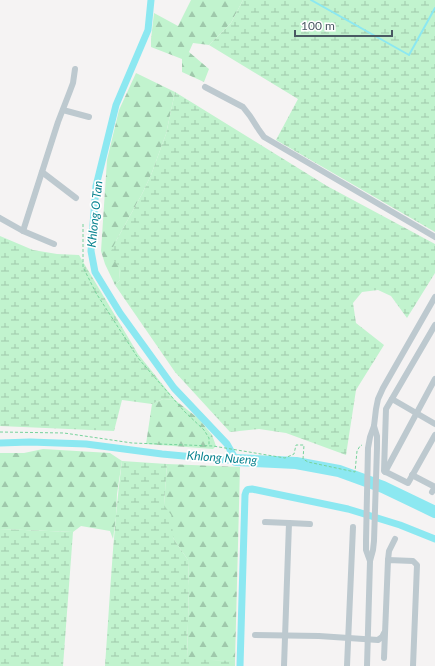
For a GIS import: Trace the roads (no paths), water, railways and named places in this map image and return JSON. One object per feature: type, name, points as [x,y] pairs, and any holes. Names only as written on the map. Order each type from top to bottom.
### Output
[{"type":"street","points":[[23,230],[72,83],[75,69]]},
{"type":"street","points":[[205,87],[243,107],[264,137],[435,237]]},
{"type":"street","points":[[63,110],[89,117]]},
{"type":"street","points":[[42,172],[76,198]]},
{"type":"street","points":[[0,218],[54,244]]},
{"type":"street","points":[[370,561],[366,550],[368,446],[374,426],[378,399],[383,388],[432,308],[435,297]]},
{"type":"street","points":[[385,472],[386,409],[435,325]]},
{"type":"street","points":[[385,472],[435,379]]},
{"type":"street","points":[[392,399],[435,424]]},
{"type":"street","points":[[367,666],[370,561],[374,541],[377,448],[377,436],[374,426]]},
{"type":"street","points":[[385,472],[408,483],[435,435]]},
{"type":"street","points":[[412,475],[434,489]]},
{"type":"street","points":[[265,522],[310,524]]},
{"type":"street","points":[[284,666],[289,523]]},
{"type":"street","points":[[347,666],[353,527]]},
{"type":"street","points":[[384,658],[388,560],[389,551],[395,539]]},
{"type":"street","points":[[388,560],[413,561],[417,566],[413,666]]},
{"type":"street","points":[[255,635],[285,635],[378,640],[384,633]]},
{"type":"waterway","name":"Khlong O Tan","points":[[151,0],[148,30],[116,105],[96,186],[91,251],[95,272],[120,313],[174,388],[227,444],[236,460]]},
{"type":"waterway","points":[[311,0],[409,55],[435,8]]},
{"type":"waterway","name":"Khlong Nueng","points":[[0,443],[30,442],[86,444],[162,454],[236,460]]},
{"type":"waterway","name":"Khlong Nueng","points":[[236,460],[296,463],[339,471],[383,487],[435,512]]},
{"type":"waterway","points":[[240,666],[245,495],[247,490],[252,489],[348,509],[400,525],[435,539]]}]
